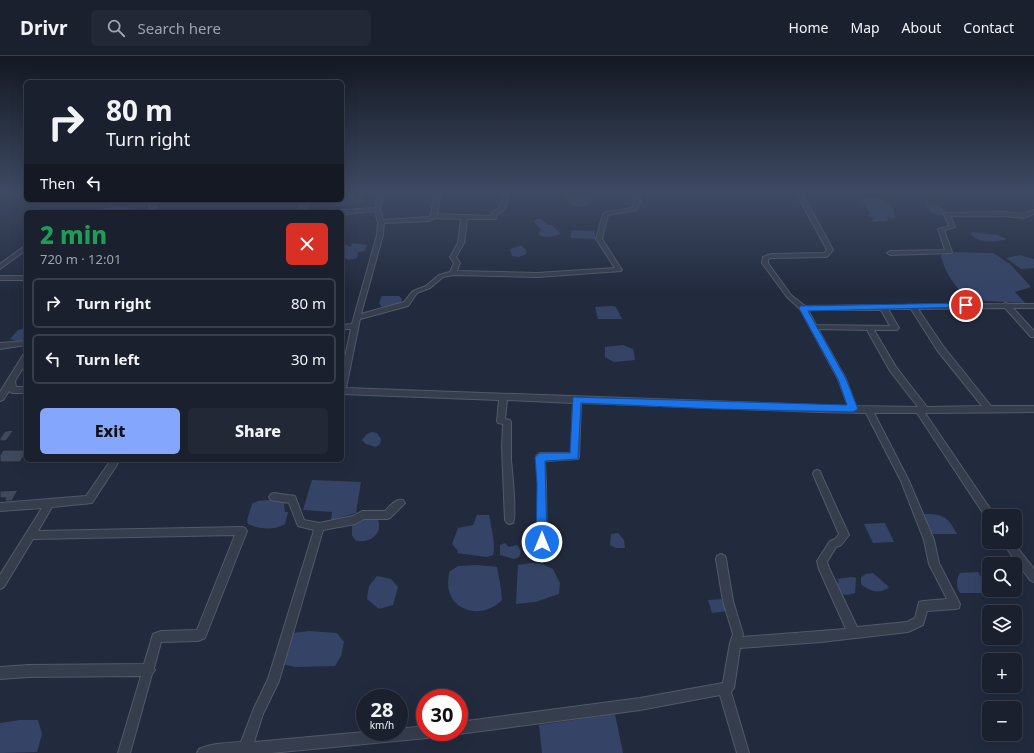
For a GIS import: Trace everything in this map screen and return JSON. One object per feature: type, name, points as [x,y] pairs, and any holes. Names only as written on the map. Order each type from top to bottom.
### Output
[{"type":"street","points":[[344,382],[358,317],[380,235],[380,226]]},
{"type":"street","points":[[453,273],[457,263],[453,257],[462,243],[463,226]]},
{"type":"street","points":[[358,317],[406,304],[415,292],[428,287],[441,276],[453,273],[537,276],[619,270],[599,239],[603,226]]},
{"type":"street","points":[[817,226],[830,250],[826,255],[771,256],[765,258],[765,263],[789,296],[802,308],[842,379],[853,409]]},
{"type":"street","points":[[890,253],[912,254],[949,252],[941,229],[952,227],[951,226]]},
{"type":"street","points":[[0,267],[24,249]]},
{"type":"street","points":[[0,278],[24,278]]},
{"type":"street","points":[[802,308],[1006,305],[1034,306]]},
{"type":"street","points":[[1006,305],[1034,335]]},
{"type":"street","points":[[913,306],[940,348],[989,409]]},
{"type":"street","points":[[813,327],[895,328],[883,307]]},
{"type":"street","points":[[344,327],[356,326]]},
{"type":"street","points":[[869,328],[893,369],[922,410],[986,509]]},
{"type":"street","points":[[0,346],[24,343]]},
{"type":"street","points":[[0,398],[24,360]]},
{"type":"street","points":[[11,382],[12,390],[24,390]]},
{"type":"street","points":[[344,392],[503,396],[853,409],[1034,409]]},
{"type":"street","points":[[503,396],[501,420],[507,422],[506,450],[510,488],[510,520]]},
{"type":"street","points":[[542,557],[542,484],[540,457],[575,457],[577,399]]},
{"type":"street","points":[[735,643],[789,640],[908,627],[919,621],[923,606],[955,604],[934,564],[929,540],[905,481],[868,409]]},
{"type":"street","points":[[0,507],[89,500],[115,462]]},
{"type":"street","points":[[817,474],[844,535],[838,542],[833,544],[822,561],[824,569],[854,633]]},
{"type":"street","points":[[274,497],[292,499],[301,523],[319,527],[356,520],[362,515],[387,515],[400,503]]},
{"type":"street","points":[[0,584],[49,504]]},
{"type":"street","points":[[245,749],[258,712],[273,681],[312,556],[319,527]]},
{"type":"street","points":[[31,535],[242,532],[201,634],[198,636],[161,636],[157,638],[124,753]]},
{"type":"street","points":[[1012,549],[1034,577]]},
{"type":"street","points":[[468,727],[640,704],[728,688],[735,643],[738,634],[728,601],[721,559]]},
{"type":"street","points":[[0,673],[28,671],[149,670]]},
{"type":"street","points":[[724,688],[743,753]]},
{"type":"street","points":[[204,753],[416,733]]},
{"type":"water","points":[[537,226],[553,226],[561,234],[543,237],[538,234],[541,230]]},
{"type":"water","points":[[571,231],[594,231],[596,239],[571,238]]},
{"type":"water","points":[[970,233],[997,235],[1007,239],[998,241],[982,241],[973,237]]},
{"type":"water","points":[[344,243],[350,247],[352,245],[350,243],[367,245],[365,251],[358,252],[357,258],[349,260],[344,258]]},
{"type":"water","points":[[522,246],[526,250],[526,254],[519,257],[512,256],[510,249]]},
{"type":"water","points":[[944,252],[993,253],[1010,264],[1031,287],[1015,292],[1025,303],[968,300],[955,285],[945,269],[941,256]]},
{"type":"water","points":[[1020,255],[1034,259],[1034,268],[1021,269],[1006,258]]},
{"type":"water","points":[[382,296],[399,296],[402,299],[400,305],[382,307],[379,303]]},
{"type":"water","points":[[595,307],[616,307],[622,319],[598,319]]},
{"type":"water","points":[[24,328],[24,341],[10,339],[18,330]]},
{"type":"water","points":[[623,345],[633,349],[635,360],[614,362],[605,357],[605,347]]},
{"type":"water","points":[[372,432],[377,433],[381,439],[380,444],[376,447],[366,444],[362,440],[367,434]]},
{"type":"water","points":[[312,480],[361,482],[356,513],[331,520],[332,512],[303,510]]},
{"type":"water","points":[[268,500],[286,502],[284,505],[285,512],[288,512],[285,524],[276,528],[266,528],[248,524],[247,520],[252,504],[258,501]]},
{"type":"water","points":[[921,514],[934,514],[947,519],[957,534],[932,534]]},
{"type":"water","points":[[477,515],[489,515],[494,551],[493,555],[487,557],[457,553],[458,551],[452,544],[458,528],[473,525]]},
{"type":"water","points":[[368,518],[378,520],[379,530],[377,534],[369,540],[355,540],[352,535],[352,526],[361,519]]},
{"type":"water","points":[[885,523],[894,542],[873,543],[864,524]]},
{"type":"water","points":[[618,533],[624,540],[625,548],[616,548],[610,545],[611,534]]},
{"type":"water","points":[[505,543],[509,547],[517,545],[521,551],[519,557],[514,559],[500,555],[500,545]]},
{"type":"water","points":[[531,563],[542,564],[553,569],[560,583],[559,594],[535,602],[516,604],[518,565]]},
{"type":"water","points":[[478,565],[497,567],[502,600],[488,609],[472,611],[458,605],[453,599],[448,589],[449,572],[458,566]]},
{"type":"water","points":[[978,572],[982,578],[982,593],[960,593],[957,583],[960,573]]},
{"type":"water","points":[[873,573],[889,587],[882,591],[875,591],[867,589],[861,584],[861,577],[866,574]]},
{"type":"water","points":[[377,576],[391,579],[398,587],[393,605],[379,609],[367,599],[369,586]]},
{"type":"water","points":[[852,577],[856,578],[855,593],[847,595],[839,594],[833,584],[839,582],[837,579]]},
{"type":"water","points":[[725,599],[728,611],[712,613],[708,600]]},
{"type":"water","points":[[309,631],[337,633],[344,642],[341,656],[335,666],[295,667],[283,664],[288,640],[293,633]]},
{"type":"water","points":[[615,714],[623,753],[542,753],[539,725]]},
{"type":"water","points":[[20,720],[38,720],[42,734],[37,752],[0,753],[0,723]]},
{"type":"building","points":[[14,430],[6,441],[0,441],[0,438],[5,431]]},
{"type":"building","points":[[3,450],[24,450],[24,456],[20,462],[0,462],[0,455]]},
{"type":"building","points":[[18,490],[12,501],[4,501],[6,498],[0,498],[0,491]]},
{"type":"route","points":[[542,542],[542,484],[540,457],[575,457],[577,399],[819,409],[853,409],[842,379],[802,308],[966,305]]}]
